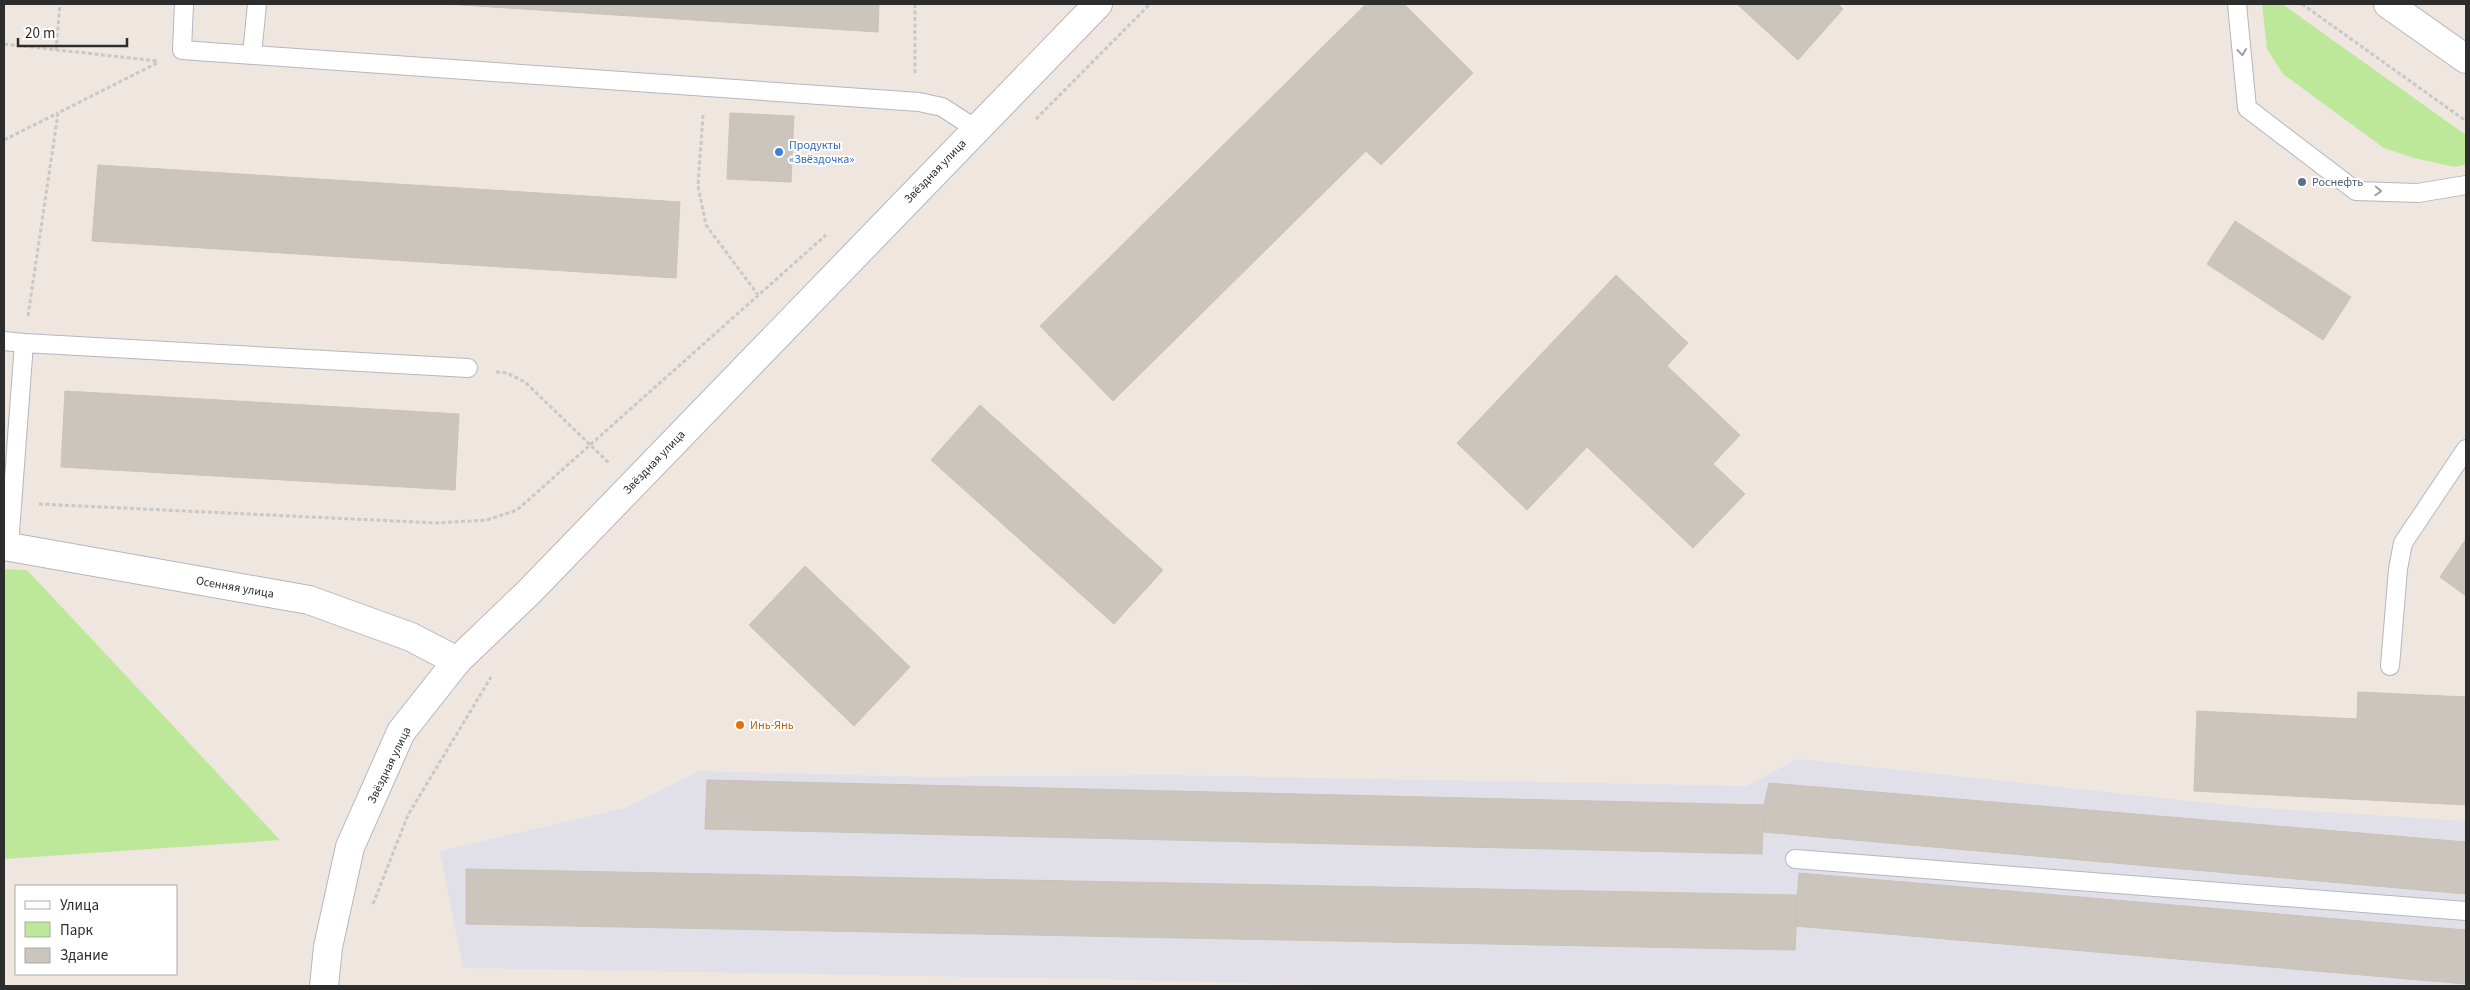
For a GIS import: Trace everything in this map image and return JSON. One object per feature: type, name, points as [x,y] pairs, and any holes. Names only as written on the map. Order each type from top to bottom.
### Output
[{"type":"main road","name":"Звёздная улица","points":[[324,986],[328,947],[350,847],[402,732],[457,660],[529,592],[1098,4]]},
{"type":"main road","points":[[2388,4],[2466,59]]},
{"type":"main road","name":"Осенняя улица","points":[[6,546],[310,600],[411,637],[457,660]]},
{"type":"lane","points":[[184,4],[182,50],[920,102],[942,107],[976,129]]},
{"type":"lane","points":[[252,55],[257,4]]},
{"type":"lane","points":[[2237,4],[2247,108],[2356,191],[2418,193],[2466,185]]},
{"type":"lane","points":[[4,341],[468,368]]},
{"type":"lane","points":[[6,546],[12,502],[24,343]]},
{"type":"lane","points":[[2390,666],[2398,569],[2403,543],[2466,449]]},
{"type":"lane","points":[[1795,859],[2466,911]]},
{"type":"path","points":[[56,50],[60,4]]},
{"type":"path","points":[[1031,124],[1150,4]]},
{"type":"path","points":[[2302,4],[2466,120]]},
{"type":"path","points":[[4,44],[160,61]]},
{"type":"path","points":[[4,140],[182,50]]},
{"type":"path","points":[[704,87],[698,186],[706,225],[758,295]]},
{"type":"path","points":[[24,343],[58,113]]},
{"type":"path","points":[[12,502],[437,523],[487,520],[517,510],[832,229]]},
{"type":"path","points":[[468,368],[507,373],[525,382],[591,444],[631,486]]},
{"type":"path","points":[[373,905],[408,815],[491,676]]},
{"type":"shaded area","points":[[1797,759],[2246,807],[2466,821],[2466,986],[1343,986],[1096,979],[463,968],[440,851],[625,808],[699,771],[924,777],[1169,775],[1747,786]]},
{"type":"green space","points":[[2262,4],[2282,4],[2466,135],[2466,164],[2455,167],[2414,158],[2384,148],[2283,74],[2267,49]]},
{"type":"green space","points":[[4,569],[27,570],[280,840],[4,859]]},
{"type":"building","points":[[446,4],[879,4],[878,32]]},
{"type":"building","points":[[1366,4],[1404,4],[1473,73],[1381,165],[1366,151],[1113,401],[1040,326]]},
{"type":"building","points":[[1737,4],[1838,4],[1843,9],[1798,60]]},
{"type":"building","points":[[730,113],[794,116],[791,182],[727,179]]},
{"type":"building","points":[[98,165],[680,202],[676,278],[92,241]]},
{"type":"building","points":[[2235,221],[2351,297],[2323,340],[2207,264]]},
{"type":"building","points":[[1616,275],[1688,343],[1667,366],[1740,435],[1713,464],[1745,494],[1693,548],[1587,447],[1527,510],[1457,443]]},
{"type":"building","points":[[65,391],[459,414],[455,490],[61,467]]},
{"type":"building","points":[[980,405],[1163,570],[1114,624],[931,460]]},
{"type":"building","points":[[2466,539],[2466,596],[2440,577]]},
{"type":"building","points":[[805,566],[910,667],[854,726],[749,625]]},
{"type":"building","points":[[2358,692],[2466,697],[2466,805],[2194,791],[2197,711],[2357,719]]},
{"type":"building","points":[[707,780],[1764,805],[1762,854],[705,829]]},
{"type":"building","points":[[1769,783],[2466,842],[2466,894],[1763,832],[1764,805]]},
{"type":"building","points":[[466,869],[1798,895],[1795,950],[466,924]]},
{"type":"building","points":[[1799,873],[2466,930],[2466,984],[1795,926]]},
{"type":"place","name":"Продукты «Звёздочка»","points":[[779,152]]},
{"type":"place","name":"Роснефть","points":[[2302,182]]},
{"type":"place","name":"Инь-Янь","points":[[740,725]]}]
